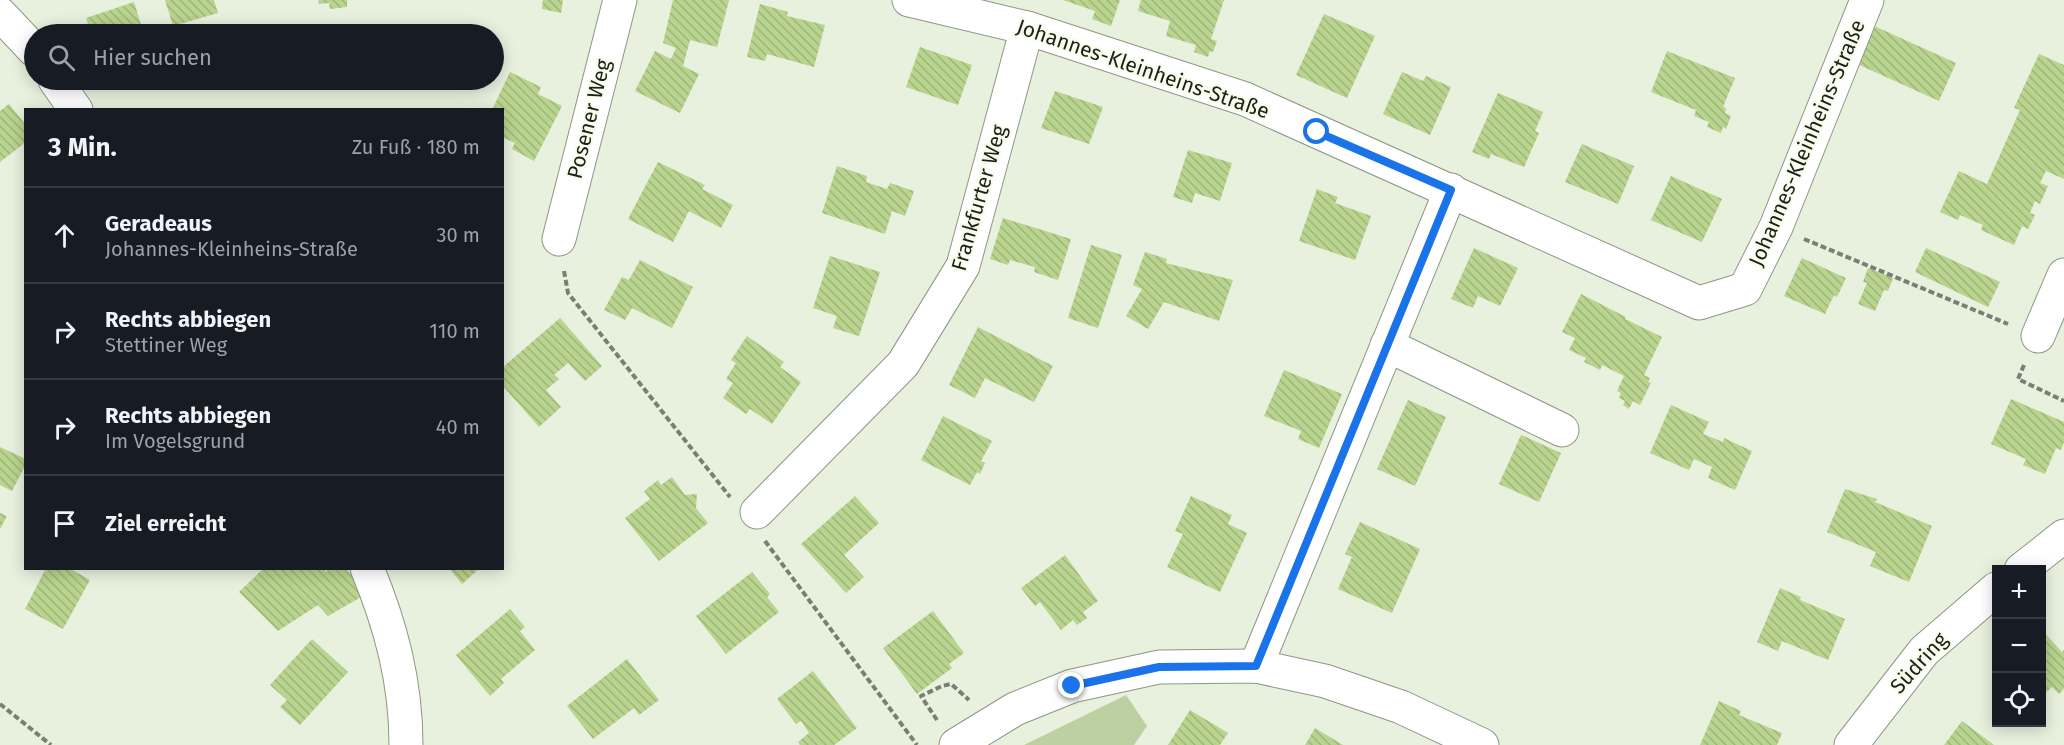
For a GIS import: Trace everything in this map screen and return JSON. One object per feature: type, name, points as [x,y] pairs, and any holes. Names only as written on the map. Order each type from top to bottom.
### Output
[{"type":"street","name":"Posener Weg","points":[[559,239],[620,0]]},
{"type":"street","name":"Johannes-Kleinheins-Straße","points":[[909,0],[1027,28],[1245,99],[1699,303],[1745,289],[1776,227],[1867,0]]},
{"type":"street","points":[[0,14],[24,39]]},
{"type":"street","name":"Frankfurter Weg","points":[[757,512],[903,364],[963,266],[1027,28]]},
{"type":"street","points":[[62,90],[75,108]]},
{"type":"street","points":[[1256,666],[1451,190]]},
{"type":"street","points":[[2038,336],[2064,275]]},
{"type":"street","points":[[1387,345],[1562,430]]},
{"type":"street","points":[[2027,565],[2064,536]]},
{"type":"street","points":[[368,570],[382,603],[403,683],[406,745]]},
{"type":"street","name":"Südring","points":[[1851,745],[1924,651],[1992,592]]},
{"type":"street","points":[[956,745],[1015,709],[1072,686],[1159,667],[1256,666],[1325,681],[1390,704],[1482,745]]},
{"type":"path","points":[[1776,227],[2038,336],[2018,379],[2064,401]]},
{"type":"path","points":[[0,704],[51,745]]},
{"type":"green space","points":[[1126,695],[1147,726],[1134,745],[1024,745]]},
{"type":"building","points":[[165,0],[214,0],[218,13],[172,24]]},
{"type":"building","points":[[318,0],[347,0],[347,7],[330,9],[329,3],[319,4]]},
{"type":"building","points":[[543,0],[563,0],[561,13],[542,9]]},
{"type":"building","points":[[673,0],[729,0],[717,47],[690,40],[683,66],[699,74],[680,113],[635,91],[655,51],[671,59],[676,48],[663,43]]},
{"type":"building","points":[[1063,0],[1120,0],[1111,26],[1092,19],[1095,11]]},
{"type":"building","points":[[1141,0],[1224,0],[1211,39],[1217,41],[1213,52],[1210,51],[1208,57],[1194,52],[1196,45],[1166,36],[1170,21],[1138,11]]},
{"type":"building","points":[[134,2],[141,24],[88,24],[86,18]]},
{"type":"building","points":[[760,4],[788,12],[787,16],[825,25],[814,67],[767,54],[765,61],[747,57]]},
{"type":"building","points":[[1324,14],[1375,36],[1347,98],[1296,75]]},
{"type":"building","points":[[1872,25],[1956,63],[1939,101],[1855,63]]},
{"type":"building","points":[[920,47],[972,65],[958,105],[906,87]]},
{"type":"building","points":[[1667,51],[1735,78],[1723,107],[1726,108],[1725,113],[1731,116],[1726,129],[1723,127],[1721,133],[1707,127],[1709,122],[1694,116],[1696,110],[1651,92]]},
{"type":"building","points":[[2039,54],[2064,65],[2064,179],[2046,171],[2040,183],[2048,186],[2040,204],[2035,201],[2030,213],[2035,215],[2028,229],[2022,226],[2014,245],[1981,230],[1983,225],[1960,215],[1958,220],[1940,212],[1959,171],[1987,184],[2020,110],[2014,108]]},
{"type":"building","points":[[510,72],[541,87],[538,94],[562,106],[534,161],[512,149],[515,143],[504,138],[504,108],[493,108],[501,90],[504,90]]},
{"type":"building","points":[[1402,72],[1423,81],[1426,76],[1451,87],[1430,135],[1383,114]]},
{"type":"building","points":[[1055,91],[1103,107],[1089,144],[1041,128]]},
{"type":"building","points":[[1498,93],[1543,112],[1535,131],[1539,133],[1524,167],[1491,154],[1489,159],[1472,152]]},
{"type":"building","points":[[9,104],[24,123],[24,144],[0,162],[0,111]]},
{"type":"building","points":[[1582,144],[1634,166],[1618,204],[1565,182]]},
{"type":"building","points":[[1188,150],[1232,163],[1220,201],[1195,193],[1192,203],[1173,197]]},
{"type":"building","points":[[658,162],[705,185],[702,189],[733,205],[721,228],[689,211],[673,242],[628,219]]},
{"type":"building","points":[[837,166],[867,176],[866,182],[887,189],[890,183],[914,191],[905,216],[892,211],[885,234],[822,213]]},
{"type":"building","points":[[1671,176],[1722,199],[1702,242],[1651,220]]},
{"type":"building","points":[[1317,189],[1338,197],[1335,203],[1371,216],[1355,260],[1299,241]]},
{"type":"building","points":[[1003,218],[1071,239],[1058,280],[1034,272],[1035,267],[1010,260],[1008,265],[990,259]]},
{"type":"building","points":[[1091,245],[1122,255],[1098,328],[1068,318]]},
{"type":"building","points":[[1474,248],[1518,268],[1500,306],[1478,296],[1473,308],[1451,299]]},
{"type":"building","points":[[1926,248],[2000,282],[1988,307],[1915,272]]},
{"type":"building","points":[[1145,252],[1167,259],[1166,263],[1233,280],[1219,321],[1164,302],[1148,329],[1126,316],[1142,289],[1133,285]]},
{"type":"building","points":[[830,256],[880,272],[859,336],[833,328],[837,316],[813,308]]},
{"type":"building","points":[[1802,258],[1846,278],[1825,314],[1784,296]]},
{"type":"building","points":[[640,260],[693,287],[672,328],[632,308],[625,320],[604,310],[622,277],[629,280]]},
{"type":"building","points":[[1868,268],[1893,278],[1888,291],[1884,290],[1875,311],[1858,304],[1867,283],[1863,282]]},
{"type":"building","points":[[1581,294],[1662,337],[1644,375],[1650,378],[1648,382],[1651,383],[1640,405],[1633,401],[1629,409],[1623,405],[1625,401],[1619,398],[1621,393],[1617,391],[1624,376],[1602,365],[1600,370],[1584,362],[1586,358],[1569,350],[1575,338],[1562,332]]},
{"type":"building","points":[[560,318],[602,366],[585,381],[568,363],[554,375],[559,379],[546,390],[561,407],[539,427],[504,387],[504,366]]},
{"type":"building","points":[[978,327],[1053,366],[1034,402],[985,378],[975,398],[949,385]]},
{"type":"building","points":[[747,336],[784,362],[780,367],[801,382],[772,424],[750,409],[746,414],[723,398],[733,383],[726,379],[736,363],[731,360]]},
{"type":"building","points":[[1284,370],[1342,394],[1319,448],[1298,439],[1301,431],[1264,416]]},
{"type":"building","points":[[2011,399],[2064,422],[2064,442],[2061,450],[2056,448],[2045,474],[2023,465],[2026,459],[1991,444]]},
{"type":"building","points":[[1408,400],[1446,417],[1415,486],[1377,469]]},
{"type":"building","points":[[1671,405],[1709,422],[1703,434],[1723,442],[1724,438],[1752,451],[1735,490],[1708,478],[1712,467],[1694,459],[1689,470],[1650,453]]},
{"type":"building","points":[[943,416],[992,441],[981,461],[985,463],[980,474],[977,472],[970,485],[921,460]]},
{"type":"building","points":[[1521,435],[1561,453],[1539,502],[1499,484]]},
{"type":"building","points":[[0,447],[24,458],[24,468],[12,491],[0,485]]},
{"type":"building","points":[[672,477],[685,495],[697,494],[696,508],[708,523],[659,561],[625,518],[650,499],[644,491],[658,480],[661,485]]},
{"type":"building","points":[[1845,489],[1877,499],[1875,502],[1932,526],[1909,582],[1870,566],[1876,552],[1827,532]]},
{"type":"building","points":[[855,496],[879,523],[844,555],[864,577],[846,593],[801,544]]},
{"type":"building","points":[[1191,496],[1232,515],[1228,524],[1247,533],[1220,592],[1167,567],[1183,534],[1175,531]]},
{"type":"building","points":[[0,513],[7,516],[0,529]]},
{"type":"building","points":[[1360,522],[1420,549],[1392,613],[1338,589],[1352,557],[1345,554]]},
{"type":"building","points":[[1065,555],[1098,601],[1083,612],[1087,618],[1077,625],[1073,620],[1061,630],[1040,602],[1035,606],[1021,588]]},
{"type":"building","points":[[45,570],[72,570],[90,580],[63,629],[25,609]]},
{"type":"building","points":[[262,570],[325,570],[326,572],[328,570],[347,570],[355,580],[361,597],[328,616],[318,605],[278,631],[239,592]]},
{"type":"building","points":[[451,570],[478,570],[462,584]]},
{"type":"building","points":[[752,572],[770,594],[767,597],[779,612],[726,654],[696,616]]},
{"type":"building","points":[[1780,588],[1801,597],[1800,600],[1845,619],[1828,660],[1782,641],[1778,651],[1757,642]]},
{"type":"building","points":[[510,609],[525,627],[520,631],[535,650],[501,679],[504,683],[490,696],[456,655]]},
{"type":"building","points":[[933,611],[964,653],[949,664],[952,668],[917,694],[883,648]]},
{"type":"building","points":[[2046,634],[2062,652],[2064,650],[2064,689],[2059,694],[2052,687],[2046,692]]},
{"type":"building","points":[[312,639],[348,672],[300,725],[280,707],[287,700],[270,685]]},
{"type":"building","points":[[627,659],[659,700],[639,715],[634,708],[593,739],[567,706]]},
{"type":"building","points":[[813,671],[857,728],[834,745],[800,745],[798,742],[809,733],[801,721],[796,724],[777,699]]},
{"type":"building","points":[[1719,701],[1741,711],[1739,715],[1782,733],[1777,745],[1700,745]]},
{"type":"building","points":[[1190,710],[1228,733],[1220,745],[1168,745]]},
{"type":"building","points":[[1962,721],[1994,745],[1944,745]]},
{"type":"building","points":[[1315,728],[1343,745],[1305,745]]},
{"type":"route","points":[[1072,686],[1159,667],[1256,666],[1451,190],[1317,132]]}]
